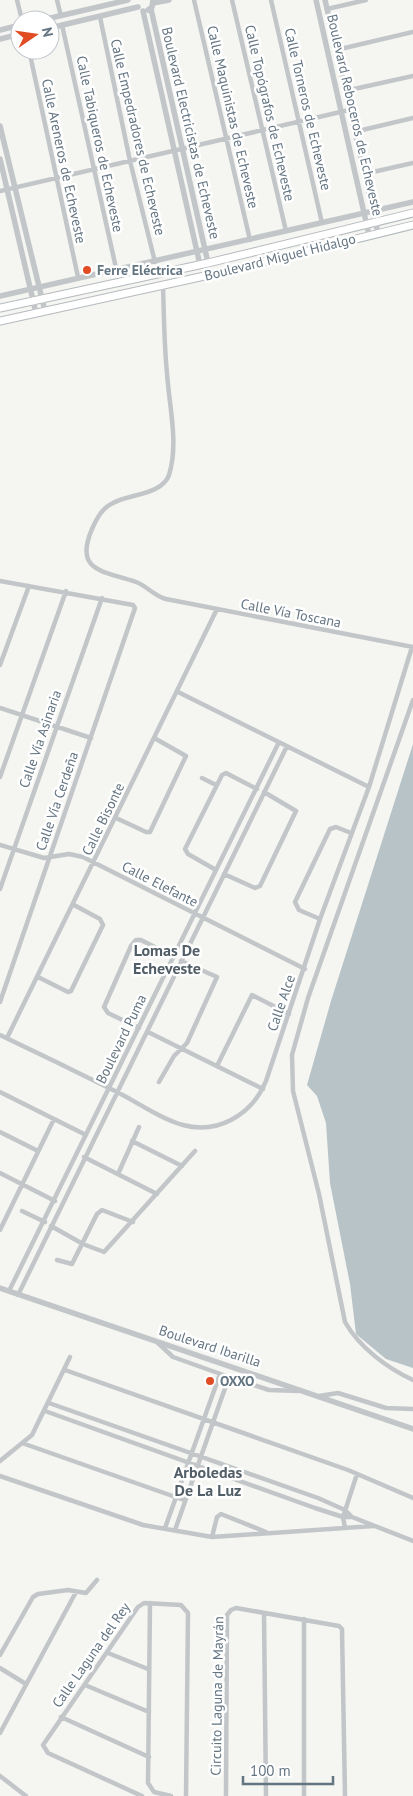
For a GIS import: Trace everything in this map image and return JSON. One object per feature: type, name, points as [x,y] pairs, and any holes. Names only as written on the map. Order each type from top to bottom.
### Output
[{"type":"main road","name":"Boulevard Miguel Hidalgo","points":[[0,308],[200,265],[413,213]]},
{"type":"main road","name":"Boulevard Miguel Hidalgo","points":[[0,321],[163,286],[413,225]]},
{"type":"street","points":[[57,0],[61,16],[128,0]]},
{"type":"street","points":[[96,0],[98,7]]},
{"type":"street","name":"Boulevard Electricistas de Echeveste","points":[[137,0],[141,9],[175,150],[200,265]]},
{"type":"street","points":[[62,25],[141,9],[169,0]]},
{"type":"street","name":"Calle Maquinistas de Echeveste","points":[[194,0],[250,240]]},
{"type":"street","name":"Calle Topógrafos de Echeveste","points":[[232,0],[286,231]]},
{"type":"street","name":"Calle Torneros de Echeveste","points":[[271,0],[322,223]]},
{"type":"street","name":"Boulevard Reboceros de Echeveste","points":[[316,0],[368,235]]},
{"type":"street","name":"Boulevard Reboceros de Echeveste","points":[[325,0],[378,233]]},
{"type":"street","points":[[327,9],[366,0]]},
{"type":"street","name":"Boulevard Electricistas de Echeveste","points":[[152,4],[208,263]]},
{"type":"street","name":"Calle Empedradores de Echeveste","points":[[100,17],[130,161],[155,262]]},
{"type":"street","name":"Calle Tabiqueros de Echeveste","points":[[62,25],[116,268]]},
{"type":"street","points":[[336,50],[413,32]]},
{"type":"street","name":"Calle Areneros de Echeveste","points":[[31,60],[78,277]]},
{"type":"street","points":[[345,91],[413,76]]},
{"type":"street","points":[[0,191],[226,137],[349,110]]},
{"type":"street","points":[[354,132],[413,118]]},
{"type":"street","points":[[0,126],[45,311]]},
{"type":"street","points":[[0,159],[36,313]]},
{"type":"street","points":[[364,174],[413,163]]},
{"type":"street","name":"Boulevard Miguel Hidalgo","points":[[0,296],[116,268],[155,262],[413,202]]},
{"type":"street","name":"Calle Vía Toscana","points":[[163,286],[165,350],[173,443],[169,474],[161,486],[106,507],[94,524],[86,551],[89,562],[97,570],[136,582],[153,594],[166,599],[413,647]]},
{"type":"street","points":[[0,581],[102,598]]},
{"type":"street","points":[[0,665],[29,586]]},
{"type":"street","points":[[0,777],[66,591]]},
{"type":"street","name":"Calle Vía Cerdeña","points":[[0,1002],[135,607],[102,598]]},
{"type":"street","name":"Calle Vía Asinaria","points":[[0,889],[102,598]]},
{"type":"street","name":"Calle Bisonte","points":[[7,1038],[156,739],[218,609]]},
{"type":"street","name":"Calle Alce","points":[[0,1035],[117,1092],[175,1124],[205,1128],[226,1123],[242,1114],[254,1103],[263,1089],[305,969],[320,919],[368,787],[413,647]]},
{"type":"street","points":[[178,692],[368,787]]},
{"type":"street","points":[[413,700],[308,998],[295,1038],[291,1073],[293,1091],[317,1186],[345,1322],[351,1333],[366,1348],[413,1380]]},
{"type":"street","points":[[0,708],[91,738]]},
{"type":"street","points":[[116,818],[146,832],[150,832],[186,758],[184,754],[156,739]]},
{"type":"street","name":"Boulevard Puma","points":[[9,1291],[45,1222],[280,742]]},
{"type":"street","name":"Boulevard Puma","points":[[18,1295],[84,1156],[148,1032],[202,918],[288,746]]},
{"type":"street","points":[[216,870],[186,853],[186,847],[216,785],[221,776],[228,774],[257,789]]},
{"type":"street","points":[[202,778],[216,785]]},
{"type":"street","points":[[224,874],[255,888],[260,886],[296,814],[294,808],[264,792]]},
{"type":"street","points":[[320,919],[299,910],[295,902],[330,829],[336,827],[352,832]]},
{"type":"street","name":"Calle Elefante","points":[[0,845],[49,857],[62,854],[76,854],[305,969]]},
{"type":"street","points":[[38,976],[70,992],[103,925],[100,919],[74,905]]},
{"type":"street","points":[[140,1028],[105,1009],[104,1005],[136,940],[141,940],[174,957]]},
{"type":"street","points":[[159,1082],[174,1056],[182,1049],[218,978],[182,961]]},
{"type":"street","points":[[216,1066],[252,995],[289,1014]]},
{"type":"street","points":[[148,1032],[263,1089]]},
{"type":"street","points":[[0,1092],[86,1135]]},
{"type":"street","points":[[0,1230],[54,1118]]},
{"type":"street","points":[[118,1174],[139,1127]]},
{"type":"street","points":[[0,1132],[38,1150]]},
{"type":"street","points":[[132,1141],[182,1166]]},
{"type":"street","points":[[51,1226],[102,1253],[106,1251],[195,1150]]},
{"type":"street","points":[[84,1156],[157,1194]]},
{"type":"street","points":[[0,1173],[55,1201]]},
{"type":"street","points":[[57,1260],[72,1264],[99,1212],[106,1210],[133,1222]]},
{"type":"street","points":[[22,1211],[45,1222]]},
{"type":"street","points":[[0,1216],[5,1219]]},
{"type":"street","name":"Boulevard Ibarilla","points":[[0,1288],[413,1429]]},
{"type":"street","points":[[157,1342],[173,1357],[229,1377],[269,1390],[303,1390]]},
{"type":"street","points":[[0,1461],[32,1435],[70,1358]]},
{"type":"street","points":[[65,1370],[357,1474],[413,1498]]},
{"type":"street","points":[[165,1528],[220,1374]]},
{"type":"street","points":[[175,1530],[229,1377]]},
{"type":"street","points":[[319,1396],[338,1393],[386,1408],[413,1409]]},
{"type":"street","points":[[49,1403],[345,1510],[352,1517]]},
{"type":"street","points":[[45,1411],[343,1517],[352,1517],[413,1541]]},
{"type":"street","points":[[22,1443],[184,1500]]},
{"type":"street","points":[[345,1528],[343,1517],[357,1474]]},
{"type":"street","points":[[0,1476],[144,1524],[212,1537],[374,1526]]},
{"type":"street","points":[[212,1537],[217,1517],[221,1514],[267,1533]]},
{"type":"street","points":[[0,1655],[33,1597],[38,1594],[68,1590],[86,1593],[96,1580]]},
{"type":"street","points":[[0,1733],[76,1592]]},
{"type":"street","points":[[150,1603],[148,1669],[149,1786],[158,1793],[171,1796]]},
{"type":"street","name":"Calle Laguna del Rey","points":[[142,1796],[45,1751],[43,1742],[108,1653],[129,1616],[141,1604],[150,1603],[181,1605],[188,1613],[186,1796]]},
{"type":"street","name":"Circuito Laguna de Mayrán","points":[[226,1796],[227,1615],[230,1610],[236,1608],[304,1619],[342,1628],[345,1796]]},
{"type":"street","points":[[264,1613],[266,1796]]},
{"type":"street","points":[[304,1619],[304,1796]]},
{"type":"street","points":[[108,1653],[148,1669]]},
{"type":"street","points":[[0,1668],[26,1684]]},
{"type":"street","points":[[85,1685],[149,1712]]},
{"type":"street","points":[[61,1717],[149,1757]]},
{"type":"street","points":[[0,1776],[26,1796]]},
{"type":"shaded area","points":[[413,744],[413,1368],[386,1359],[356,1334],[350,1284],[330,1183],[326,1123],[317,1096],[307,1085],[331,1001]]},
{"type":"place","name":"Ferre Eléctrica","points":[[87,270]]},
{"type":"place","name":"OXXO","points":[[210,1381]]},
{"type":"district","name":"Lomas De Echeveste","points":[[167,959]]},
{"type":"district","name":"Arboledas De La Luz","points":[[208,1481]]}]
